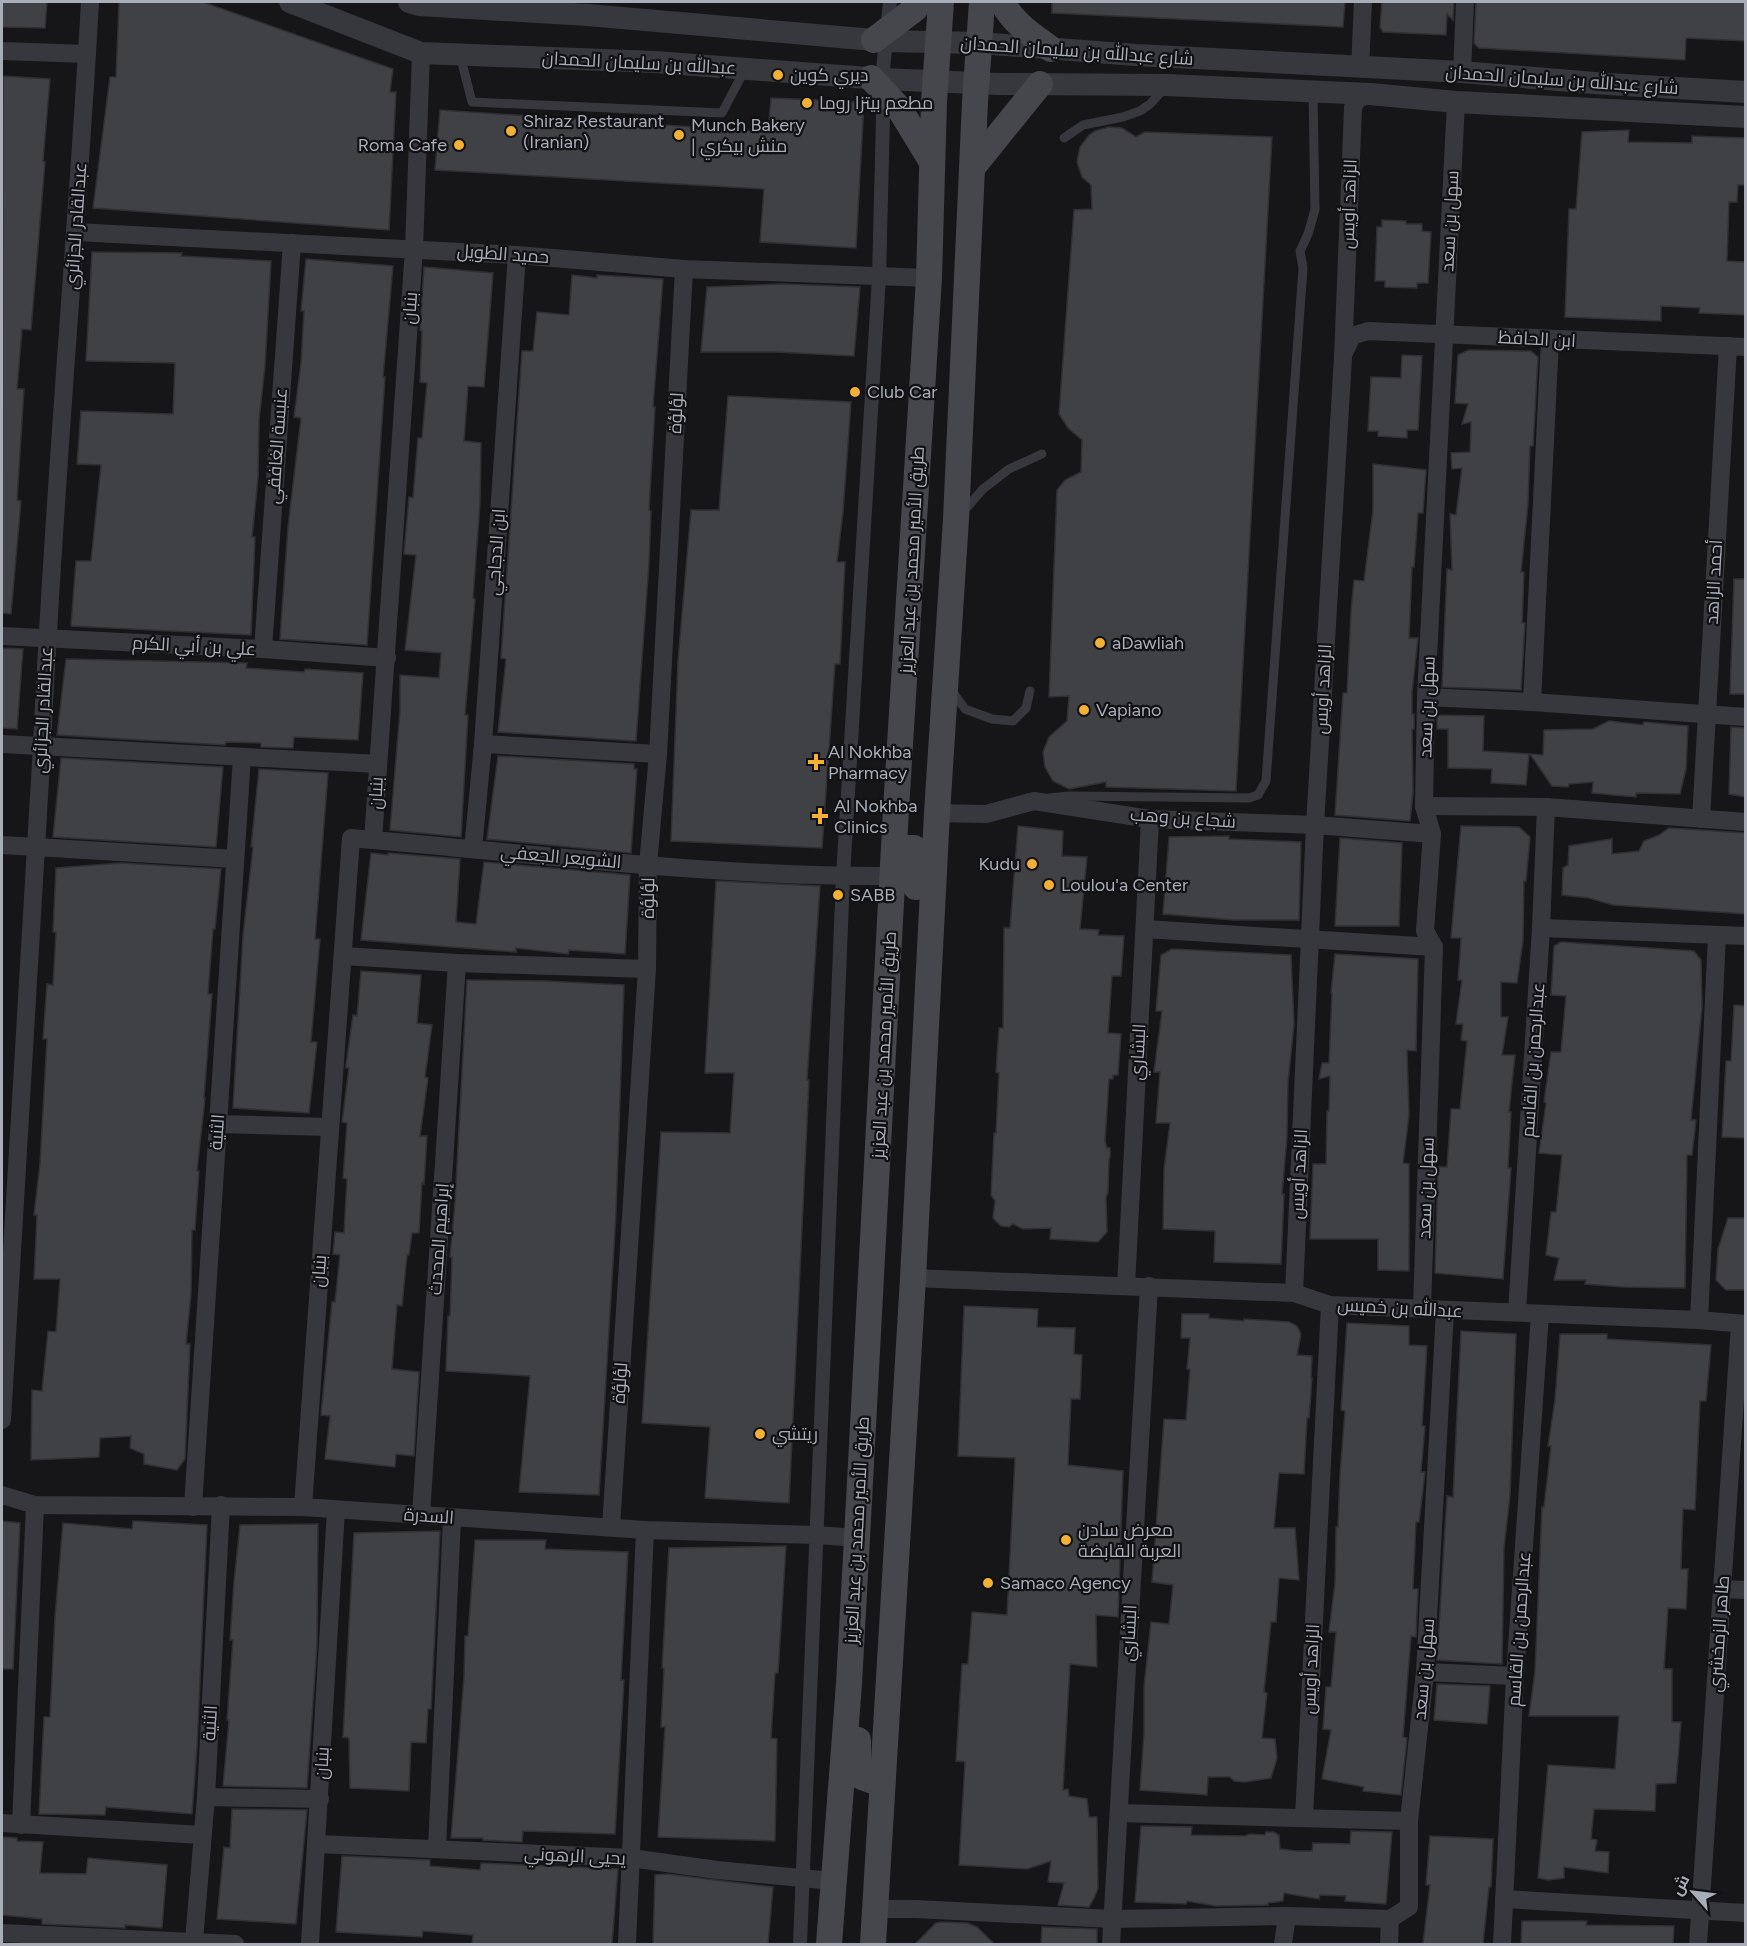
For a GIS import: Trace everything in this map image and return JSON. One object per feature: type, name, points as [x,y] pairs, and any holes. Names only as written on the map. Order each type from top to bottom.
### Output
[{"type":"main road","points":[[882,38],[920,2]]},
{"type":"main road","name":"طريق الأمير محمد بن عبد العزيز","points":[[829,1944],[849,1684],[892,876],[929,278],[932,162],[941,2]]},
{"type":"main road","points":[[873,1944],[913,1278],[937,813],[957,519],[972,168],[987,83],[980,43],[982,2]]},
{"type":"main road","points":[[1002,2],[1008,13],[1023,29],[1051,49]]},
{"type":"main road","points":[[878,82],[899,108],[932,162]]},
{"type":"main road","points":[[972,168],[1040,84]]},
{"type":"main road","points":[[892,876],[899,865],[903,850],[914,848],[917,856],[917,925],[928,966]]},
{"type":"main road","points":[[849,1684],[858,1706],[859,1772],[862,1777],[873,1781],[883,1776]]},
{"type":"street","name":"عبدالقادر الجزائري","points":[[2,1420],[8,1201],[42,746],[47,639],[90,2]]},
{"type":"street","name":"عبدالله بن سليمان الحمدان","points":[[290,2],[421,53],[655,62],[878,82],[936,80],[987,83]]},
{"type":"street","points":[[800,1944],[843,876],[879,277],[878,82],[882,38],[890,2]]},
{"type":"street","points":[[1360,68],[1363,2]]},
{"type":"street","points":[[1462,72],[1465,2]]},
{"type":"street","name":"شارع عبدالله بن سليمان الحمدان","points":[[416,3],[938,42],[1360,68],[1462,72],[1606,84],[1746,92]]},
{"type":"street","points":[[2,51],[87,54]]},
{"type":"street","name":"بنبان","points":[[303,1507],[351,838],[373,840],[414,249],[421,53]]},
{"type":"street","name":"شارع عبدالله بن سليمان الحمدان","points":[[987,83],[1167,85],[1370,94],[1456,102],[1746,117]]},
{"type":"street","name":"الزاهد أويس","points":[[1294,1293],[1315,825],[1342,357],[1353,108],[1357,99],[1370,94]]},
{"type":"street","name":"سهل بن سعد","points":[[1422,1308],[1434,947],[1425,931],[1432,834],[1424,806],[1426,696],[1456,102]]},
{"type":"street","name":"حميد الطويل","points":[[76,232],[517,255],[684,269],[929,278]]},
{"type":"street","name":"عنبسة الغافقي","points":[[263,649],[292,243]]},
{"type":"street","name":"ابن الدجاجي","points":[[473,849],[483,744],[517,255]]},
{"type":"street","name":"لؤلؤة","points":[[611,1527],[647,969],[648,865],[658,754],[684,269]]},
{"type":"street","name":"ابن الحافظ","points":[[1342,357],[1352,336],[1368,331],[1737,346]]},
{"type":"street","points":[[1532,702],[1550,340]]},
{"type":"street","name":"أحمد الزاهد","points":[[1701,819],[1707,715],[1737,346]]},
{"type":"street","name":"علي بن أبي الكرم","points":[[2,636],[263,649],[387,658]]},
{"type":"street","points":[[1426,696],[1746,717]]},
{"type":"street","points":[[2,744],[378,764]]},
{"type":"street","points":[[483,744],[658,754]]},
{"type":"street","name":"الثنية","points":[[193,1508],[242,757]]},
{"type":"street","name":"شجاع بن وهب","points":[[937,813],[986,814],[1034,801],[1150,819],[1315,825],[1432,834]]},
{"type":"street","points":[[1424,806],[1546,807],[1746,822]]},
{"type":"street","name":"عبدالرحمن بن القاسم","points":[[1517,1312],[1541,928],[1546,807]]},
{"type":"street","name":"البشاري","points":[[1126,1286],[1150,819]]},
{"type":"street","name":"الشويعر الجعفي","points":[[373,840],[648,865],[843,876],[892,876]]},
{"type":"street","points":[[2,845],[235,859]]},
{"type":"street","points":[[1541,928],[1746,936]]},
{"type":"street","points":[[1145,930],[1310,941],[1419,944],[1434,947]]},
{"type":"street","points":[[1698,1320],[1717,935]]},
{"type":"street","points":[[343,956],[457,963],[647,969]]},
{"type":"street","name":"إبراهيم المحدث","points":[[421,1515],[457,963]]},
{"type":"street","points":[[218,1124],[329,1127]]},
{"type":"street","name":"عبدالله بن خميس","points":[[913,1278],[1294,1293],[1330,1305],[1698,1320],[1743,1324]]},
{"type":"street","name":"البشاري","points":[[1111,1944],[1149,1286]]},
{"type":"street","name":"الزاهد أويس","points":[[1304,1817],[1330,1305]]},
{"type":"street","name":"سهل بن سعد","points":[[1390,1919],[1409,1907],[1409,1821],[1425,1672],[1445,1311]]},
{"type":"street","name":"عبدالرحمن بن القاسم","points":[[1502,1944],[1515,1676],[1540,1314]]},
{"type":"street","name":"طاهر الزمخشري","points":[[1698,1944],[1743,1324]]},
{"type":"street","name":"السدرة","points":[[2,1495],[35,1505],[193,1508],[221,1505],[303,1507],[645,1530],[857,1538]]},
{"type":"street","points":[[21,1825],[35,1505]]},
{"type":"street","name":"الثنية","points":[[194,1941],[206,1797],[221,1505]]},
{"type":"street","name":"بنبان","points":[[310,1944],[336,1510]]},
{"type":"street","points":[[437,1849],[452,1518]]},
{"type":"street","points":[[627,1944],[645,1530]]},
{"type":"street","points":[[1723,1589],[1746,1590]]},
{"type":"street","points":[[1425,1672],[1515,1676]]},
{"type":"street","points":[[206,1797],[320,1800]]},
{"type":"street","points":[[1119,1813],[1409,1821]]},
{"type":"street","points":[[2,1823],[202,1836]]},
{"type":"street","name":"يحيى الرهوني","points":[[317,1844],[631,1858],[833,1881]]},
{"type":"street","points":[[1504,1899],[1746,1913]]},
{"type":"street","points":[[876,1909],[1112,1919],[1287,1916],[1390,1919],[1389,1944]]},
{"type":"street","points":[[1283,1944],[1287,1916]]},
{"type":"street","points":[[2,1933],[22,1939],[194,1941],[235,1944]]},
{"type":"lane","points":[[460,55],[472,102],[722,113],[745,69]]},
{"type":"lane","points":[[1064,138],[1083,125],[1140,111],[1150,104],[1167,85]]},
{"type":"lane","points":[[1034,801],[1069,796],[1249,798],[1258,795],[1266,781],[1303,268],[1300,250],[1308,234],[1315,210],[1313,93]]},
{"type":"lane","points":[[957,519],[983,489],[1009,469],[1042,454]]},
{"type":"lane","points":[[946,682],[965,710],[992,719],[1013,721],[1026,708],[1030,691]]},
{"type":"building","points":[[2,2],[47,2],[45,28],[2,27]]},
{"type":"building","points":[[119,2],[203,2],[393,69],[390,92],[396,92],[389,230],[93,208],[110,77],[116,77]]},
{"type":"building","points":[[1052,2],[1345,2],[1343,27],[1052,13]]},
{"type":"building","points":[[1382,2],[1454,2],[1453,20],[1447,14],[1446,35],[1383,32],[1380,27]]},
{"type":"building","points":[[1476,2],[1746,2],[1746,41],[1686,38],[1685,60],[1479,48],[1474,43]]},
{"type":"building","points":[[3,76],[50,79],[31,330],[22,329],[17,389],[24,389],[17,500],[21,501],[11,614],[2,613]]},
{"type":"building","points":[[771,98],[864,102],[856,248],[760,242],[764,189],[435,170],[440,110],[768,132]]},
{"type":"building","points":[[1109,127],[1122,128],[1136,137],[1145,132],[1272,137],[1236,791],[1106,787],[1106,782],[1069,789],[1053,781],[1045,767],[1043,752],[1049,737],[1067,721],[1069,696],[1049,697],[1057,490],[1065,480],[1081,472],[1082,440],[1068,428],[1059,414],[1074,210],[1092,209],[1091,185],[1082,177],[1077,162],[1080,147],[1089,135]]},
{"type":"building","points":[[1629,130],[1628,142],[1692,143],[1692,136],[1746,138],[1746,185],[1738,185],[1737,202],[1729,202],[1727,261],[1746,262],[1746,315],[1699,313],[1700,308],[1661,306],[1661,321],[1565,317],[1569,209],[1576,209],[1582,132]]},
{"type":"building","points":[[1382,220],[1422,224],[1422,231],[1431,232],[1428,283],[1417,283],[1417,288],[1385,287],[1385,281],[1375,281],[1377,227],[1382,227]]},
{"type":"building","points":[[92,252],[182,253],[181,256],[271,261],[265,366],[259,420],[258,478],[252,537],[255,537],[251,635],[71,626],[76,561],[91,561],[101,465],[77,464],[81,411],[173,414],[175,363],[86,361]]},
{"type":"building","points":[[306,259],[393,266],[383,377],[385,377],[367,645],[280,639],[288,527],[301,418],[294,417],[301,363],[304,311],[301,311]]},
{"type":"building","points":[[424,267],[493,273],[484,387],[468,386],[464,441],[481,443],[480,503],[473,598],[475,599],[465,715],[468,715],[461,837],[390,830],[400,711],[400,675],[439,678],[441,653],[405,650],[416,555],[404,554],[409,497],[413,498],[418,438],[422,438],[427,383],[420,382],[422,331],[420,330]]},
{"type":"building","points":[[572,275],[597,278],[597,275],[663,279],[653,407],[655,407],[649,510],[651,511],[649,563],[636,741],[498,732],[506,659],[501,658],[522,351],[533,351],[537,312],[569,315]]},
{"type":"building","points":[[783,284],[860,287],[854,356],[776,352],[701,352],[707,287]]},
{"type":"building","points":[[1469,350],[1531,351],[1538,357],[1533,446],[1530,446],[1528,504],[1521,572],[1524,572],[1522,623],[1525,623],[1521,690],[1442,687],[1447,569],[1452,570],[1450,514],[1456,515],[1462,468],[1452,469],[1451,453],[1470,452],[1471,422],[1462,424],[1468,404],[1455,403],[1458,355]]},
{"type":"building","points":[[1402,355],[1422,356],[1418,430],[1407,430],[1407,438],[1378,436],[1378,431],[1368,431],[1371,377],[1401,378]]},
{"type":"building","points":[[728,396],[851,402],[837,562],[845,562],[840,664],[835,664],[822,848],[671,841],[678,661],[691,510],[719,510]]},
{"type":"building","points":[[1373,464],[1426,470],[1423,513],[1418,513],[1414,567],[1412,567],[1409,638],[1418,638],[1412,692],[1414,729],[1412,729],[1413,792],[1410,821],[1335,815],[1343,693],[1347,693],[1354,580],[1364,581],[1373,510]]},
{"type":"building","points":[[1734,579],[1746,579],[1746,694],[1730,694]]},
{"type":"building","points":[[2,648],[23,649],[17,729],[2,728]]},
{"type":"building","points":[[66,659],[247,663],[246,668],[363,673],[358,740],[294,737],[293,748],[261,747],[261,743],[226,742],[225,745],[57,735]]},
{"type":"building","points":[[1437,715],[1484,716],[1483,751],[1529,754],[1526,785],[1491,783],[1492,769],[1448,768],[1448,729],[1437,729]]},
{"type":"building","points":[[1609,721],[1643,725],[1644,722],[1688,726],[1686,769],[1680,794],[1636,793],[1636,797],[1592,793],[1593,782],[1569,784],[1568,787],[1552,786],[1530,754],[1543,755],[1544,730],[1593,729]]},
{"type":"building","points":[[1731,727],[1746,728],[1746,797],[1729,794]]},
{"type":"building","points":[[498,756],[634,764],[634,769],[637,769],[631,853],[487,839]]},
{"type":"building","points":[[61,758],[223,767],[216,847],[53,837]]},
{"type":"building","points":[[259,769],[328,773],[315,939],[320,939],[311,1042],[317,1042],[309,1113],[233,1108],[243,935]]},
{"type":"building","points":[[1018,826],[1063,831],[1062,856],[1087,857],[1080,929],[1099,930],[1098,935],[1124,936],[1121,976],[1112,976],[1108,1033],[1121,1034],[1118,1075],[1113,1075],[1113,1079],[1109,1079],[1105,1141],[1107,1148],[1110,1148],[1106,1197],[1107,1232],[1098,1242],[1050,1239],[1051,1228],[1023,1229],[1013,1224],[1009,1227],[1001,1226],[993,1218],[995,1201],[991,1195],[999,1073],[996,1072],[999,1028],[1003,1028],[1004,928],[1010,928]]},
{"type":"building","points":[[1461,826],[1519,827],[1530,837],[1526,881],[1524,881],[1523,941],[1517,983],[1501,982],[1501,1017],[1508,1017],[1502,1055],[1515,1055],[1509,1112],[1511,1112],[1508,1168],[1511,1168],[1503,1279],[1435,1273],[1438,1167],[1447,1167],[1451,1109],[1460,1109],[1467,1041],[1461,1040],[1463,1024],[1456,1024],[1462,980],[1458,980],[1461,938],[1451,938]]},
{"type":"building","points":[[1669,828],[1746,833],[1746,914],[1613,905],[1589,898],[1562,895],[1563,868],[1568,865],[1569,846],[1612,839],[1612,854],[1639,851],[1644,841]]},
{"type":"building","points":[[1229,836],[1229,839],[1301,842],[1299,920],[1234,920],[1163,914],[1169,837]]},
{"type":"building","points":[[1340,838],[1402,843],[1399,926],[1335,926]]},
{"type":"building","points":[[371,853],[460,859],[456,922],[476,924],[484,862],[630,875],[625,954],[569,950],[568,954],[516,948],[516,952],[361,940]]},
{"type":"building","points":[[121,863],[221,869],[215,929],[213,929],[208,994],[212,994],[205,1098],[197,1171],[199,1171],[195,1230],[192,1230],[191,1294],[186,1344],[190,1344],[185,1459],[177,1470],[144,1464],[144,1454],[130,1448],[131,1436],[100,1438],[99,1457],[31,1460],[32,1390],[42,1391],[48,1331],[56,1332],[60,1279],[34,1279],[37,1215],[34,1215],[40,1164],[47,1039],[43,1039],[47,984],[53,985],[56,868]]},
{"type":"building","points":[[716,881],[820,886],[807,1080],[809,1080],[789,1503],[705,1498],[710,1427],[642,1423],[661,1132],[730,1133],[734,1073],[705,1073]]},
{"type":"building","points":[[1561,942],[1694,951],[1701,960],[1702,1007],[1691,1120],[1696,1120],[1692,1155],[1687,1155],[1685,1288],[1624,1287],[1585,1284],[1586,1280],[1554,1280],[1559,1258],[1546,1255],[1551,1212],[1556,1212],[1562,1155],[1539,1153],[1551,1052],[1561,1052],[1566,996],[1551,995],[1554,946]]},
{"type":"building","points":[[1172,949],[1291,955],[1294,1024],[1288,1082],[1281,1264],[1214,1262],[1215,1231],[1163,1229],[1164,1169],[1170,1123],[1156,1123],[1160,1072],[1154,1072],[1162,1011],[1156,1011],[1161,955]]},
{"type":"building","points":[[1335,954],[1418,959],[1416,1051],[1407,1050],[1409,1115],[1403,1163],[1409,1164],[1409,1271],[1378,1270],[1378,1239],[1310,1239],[1313,1164],[1326,1164],[1330,1076],[1319,1079],[1322,1063],[1329,1063],[1331,993]]},
{"type":"building","points":[[361,971],[421,975],[417,1023],[432,1025],[420,1136],[427,1136],[419,1233],[412,1233],[409,1255],[407,1255],[402,1306],[397,1305],[392,1369],[419,1372],[414,1456],[396,1454],[395,1467],[325,1459],[330,1416],[321,1415],[332,1302],[335,1302],[340,1255],[333,1254],[335,1232],[344,1233],[347,1179],[343,1178],[347,1123],[342,1122],[349,1068],[346,1068],[346,1065],[353,1015],[357,1016]]},
{"type":"building","points":[[467,980],[624,985],[616,1213],[599,1495],[519,1492],[530,1376],[446,1371],[448,1316],[450,1316],[452,1257],[450,1257]]},
{"type":"building","points":[[1734,1005],[1746,1006],[1746,1138],[1722,1137],[1726,1061],[1731,1061]]},
{"type":"building","points":[[1728,1218],[1746,1218],[1746,1290],[1726,1290],[1716,1280],[1718,1249]]},
{"type":"building","points":[[964,1306],[1038,1309],[1037,1327],[1075,1328],[1074,1354],[1082,1355],[1080,1399],[1071,1399],[1068,1465],[1123,1471],[1118,1617],[1096,1615],[1097,1667],[1070,1664],[1063,1790],[1068,1789],[1069,1796],[1087,1799],[1089,1817],[1097,1817],[1098,1888],[1089,1907],[1058,1905],[1064,1883],[1048,1882],[1051,1861],[1027,1869],[959,1865],[965,1762],[956,1761],[962,1664],[968,1664],[972,1612],[1007,1615],[1015,1458],[958,1456]]},
{"type":"building","points":[[1182,1314],[1209,1314],[1209,1318],[1244,1321],[1244,1319],[1289,1322],[1297,1326],[1301,1334],[1297,1355],[1312,1356],[1304,1474],[1279,1473],[1274,1528],[1295,1528],[1299,1580],[1279,1578],[1276,1622],[1271,1622],[1262,1738],[1275,1739],[1277,1758],[1271,1778],[1245,1782],[1234,1781],[1230,1777],[1208,1777],[1207,1795],[1140,1790],[1144,1687],[1151,1622],[1169,1624],[1173,1585],[1152,1582],[1164,1419],[1186,1420],[1190,1338],[1181,1338]]},
{"type":"building","points":[[1347,1323],[1409,1326],[1409,1345],[1427,1346],[1422,1426],[1425,1426],[1421,1472],[1425,1472],[1419,1522],[1416,1522],[1413,1589],[1418,1589],[1416,1637],[1411,1636],[1403,1737],[1407,1738],[1401,1795],[1363,1791],[1364,1787],[1322,1779],[1331,1730],[1323,1729],[1326,1687],[1331,1687],[1336,1632],[1329,1632],[1335,1583],[1336,1527],[1338,1527],[1345,1411],[1341,1410]]},
{"type":"building","points":[[1461,1331],[1516,1334],[1510,1495],[1504,1548],[1502,1664],[1437,1660],[1447,1496],[1453,1497]]},
{"type":"building","points":[[1560,1334],[1607,1334],[1607,1339],[1711,1345],[1706,1401],[1700,1401],[1695,1510],[1683,1509],[1681,1569],[1688,1569],[1686,1609],[1668,1608],[1664,1669],[1672,1669],[1672,1722],[1681,1722],[1676,1783],[1656,1784],[1655,1811],[1594,1809],[1591,1839],[1597,1840],[1595,1851],[1609,1852],[1608,1873],[1564,1867],[1564,1878],[1548,1880],[1538,1878],[1548,1765],[1615,1769],[1619,1716],[1529,1716],[1535,1671],[1542,1507],[1544,1507],[1551,1446],[1548,1446],[1555,1400]]},
{"type":"building","points":[[2,1521],[20,1523],[13,1669],[2,1669]]},
{"type":"building","points":[[133,1521],[207,1525],[192,1814],[106,1807],[105,1815],[39,1814],[44,1717],[50,1717],[63,1523],[132,1529]]},
{"type":"building","points":[[318,1524],[317,1645],[307,1788],[223,1786],[233,1640],[230,1640],[240,1525]]},
{"type":"building","points":[[440,1531],[431,1709],[428,1709],[426,1743],[411,1742],[409,1791],[350,1788],[349,1738],[343,1737],[354,1533]]},
{"type":"building","points":[[475,1540],[546,1540],[545,1549],[628,1552],[621,1680],[624,1680],[615,1834],[523,1831],[522,1842],[451,1838],[464,1677],[465,1636],[468,1636]]},
{"type":"building","points":[[786,1546],[778,1673],[775,1673],[771,1738],[777,1739],[775,1841],[658,1837],[665,1727],[661,1727],[664,1668],[662,1668],[669,1548]]},
{"type":"building","points":[[1437,1684],[1490,1686],[1487,1724],[1434,1720]]},
{"type":"building","points":[[232,1809],[307,1810],[296,1924],[217,1919],[224,1847],[230,1848]]},
{"type":"building","points":[[1141,1826],[1192,1827],[1191,1835],[1245,1836],[1274,1832],[1279,1835],[1280,1849],[1297,1851],[1312,1851],[1313,1843],[1350,1844],[1351,1831],[1392,1832],[1386,1904],[1345,1901],[1346,1896],[1320,1895],[1319,1899],[1284,1893],[1283,1901],[1268,1903],[1268,1905],[1216,1906],[1187,1901],[1186,1904],[1135,1902]]},
{"type":"building","points":[[1430,1836],[1493,1839],[1491,1887],[1489,1887],[1483,1944],[1423,1944],[1430,1885],[1426,1885]]},
{"type":"building","points":[[2,1837],[17,1838],[17,1841],[43,1842],[40,1873],[86,1874],[88,1858],[167,1865],[162,1928],[42,1924],[42,1919],[2,1915]]},
{"type":"building","points":[[342,1856],[430,1860],[430,1866],[480,1870],[481,1863],[618,1869],[612,1944],[472,1944],[473,1935],[423,1931],[422,1937],[336,1932]]},
{"type":"building","points":[[667,1874],[773,1887],[768,1944],[653,1944],[655,1875]]},
{"type":"building","points":[[1522,1921],[1587,1921],[1586,1925],[1674,1926],[1673,1944],[1521,1944]]},
{"type":"building","points":[[936,1923],[967,1923],[977,1927],[994,1944],[915,1944]]},
{"type":"building","points":[[1042,1927],[1097,1929],[1097,1944],[1041,1944]]},
{"type":"place","name":"ديري كوين","points":[[778,75]]},
{"type":"place","name":"مطعم بيتزا روما","points":[[807,103]]},
{"type":"place","name":"Shiraz Restaurant (Iranian)","points":[[511,131]]},
{"type":"place","name":"Munch Bakery | منش بيكري","points":[[679,135]]},
{"type":"place","name":"Roma Cafe","points":[[459,145]]},
{"type":"place","name":"Club Car","points":[[855,392]]},
{"type":"place","name":"aDawliah","points":[[1100,643]]},
{"type":"place","name":"Vapiano","points":[[1084,710]]},
{"type":"place","name":"Al Nokhba Pharmacy","points":[[816,762]]},
{"type":"place","name":"Al Nokhba Clinics","points":[[820,816]]},
{"type":"place","name":"Kudu","points":[[1032,864]]},
{"type":"place","name":"Loulou'a Center","points":[[1049,885]]},
{"type":"place","name":"SABB","points":[[838,895]]},
{"type":"place","name":"ريتشي","points":[[760,1434]]},
{"type":"place","name":"معرض سادن العربة القابضة","points":[[1066,1540]]},
{"type":"place","name":"Samaco Agency","points":[[988,1583]]}]
